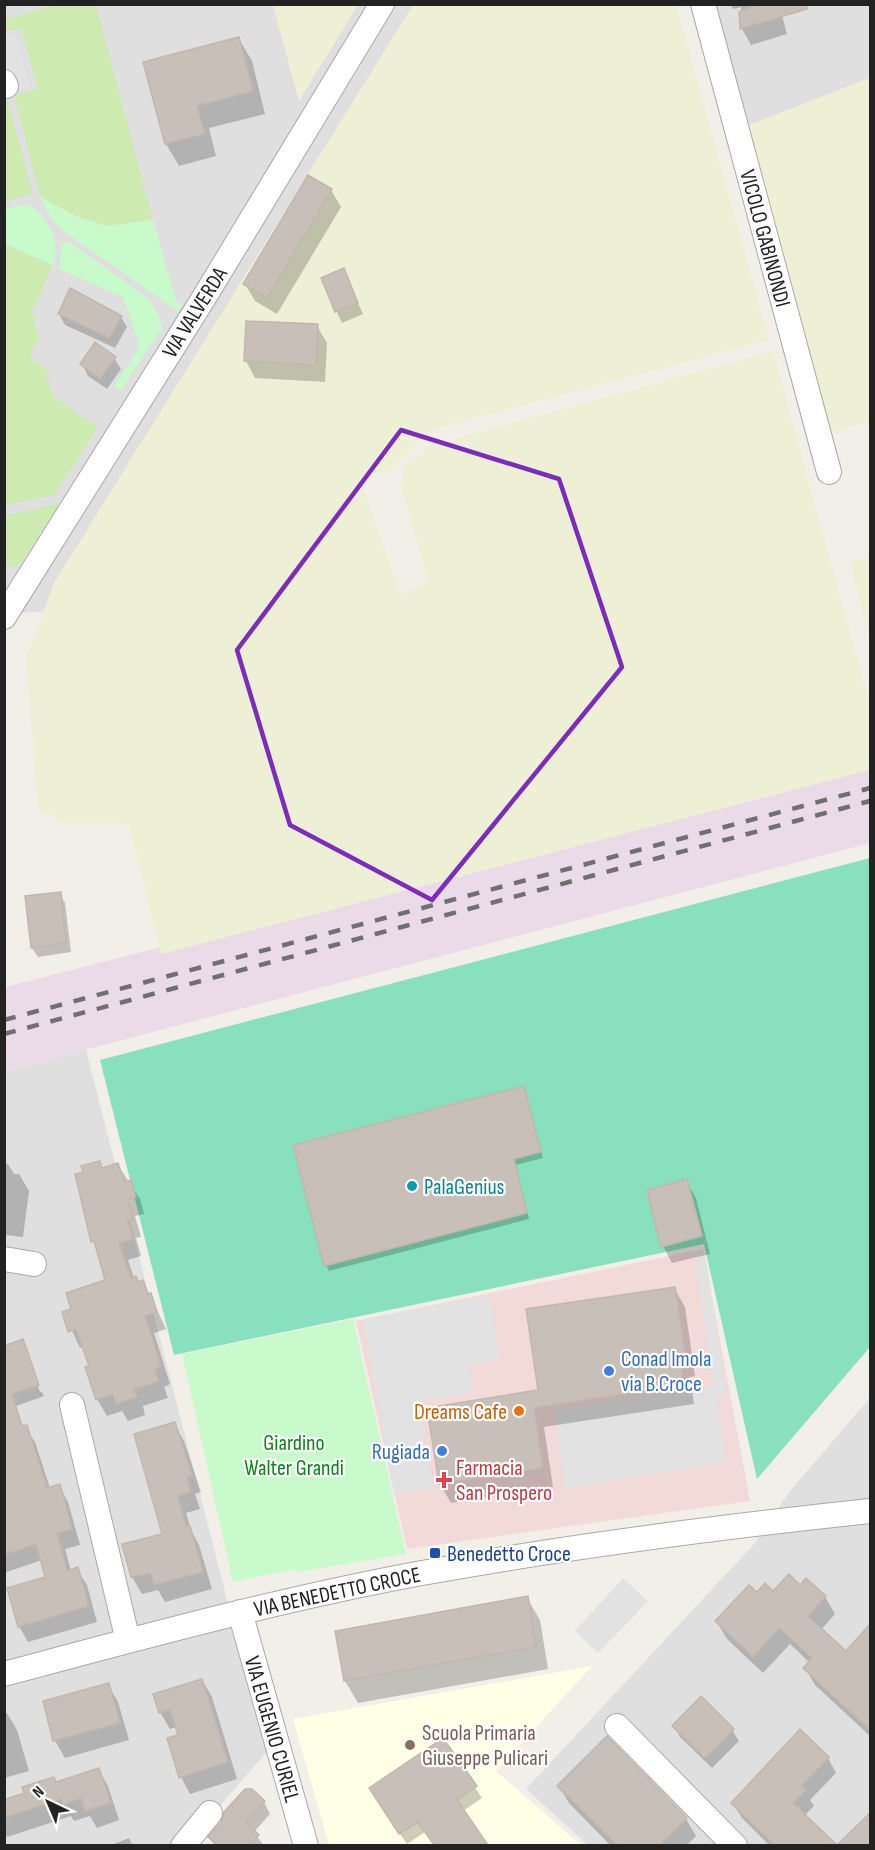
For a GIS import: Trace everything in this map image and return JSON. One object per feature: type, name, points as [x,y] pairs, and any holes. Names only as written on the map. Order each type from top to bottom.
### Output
[{"type":"street","name":"VIA VALVERDA","points":[[4,617],[205,296],[382,4]]},
{"type":"street","name":"VICOLO GABINONDI","points":[[703,4],[829,472]]},
{"type":"street","points":[[4,1259],[34,1264]]},
{"type":"street","points":[[72,1405],[128,1641]]},
{"type":"street","name":"VIA BENEDETTO CROCE","points":[[4,1674],[240,1612],[422,1573],[743,1524],[870,1511]]},
{"type":"street","name":"VIA EUGENIO CURIEL","points":[[240,1612],[306,1845]]},
{"type":"street","points":[[617,1726],[735,1845]]},
{"type":"street","points":[[183,1845],[210,1814]]},
{"type":"highlighted area","points":[[401,430],[559,479],[622,667],[432,900],[290,825],[237,650]]},
{"type":"shaded area","points":[[5,5],[419,5],[48,611],[5,614]]},
{"type":"shaded area","points":[[273,5],[358,5],[299,101]]},
{"type":"shaded area","points":[[413,5],[676,5],[769,340],[434,429],[392,469],[360,478],[400,593],[429,583],[400,484],[405,466],[428,446],[773,351],[870,706],[870,770],[161,954],[129,824],[65,823],[38,809],[26,658],[54,583]]},
{"type":"shaded area","points":[[694,5],[870,5],[870,78],[729,133]]},
{"type":"shaded area","points":[[15,34],[30,86],[5,92],[5,37]]},
{"type":"shaded area","points":[[870,78],[870,422],[832,432],[740,129]]},
{"type":"shaded area","points":[[870,556],[870,641],[850,562]]},
{"type":"shaded area","points":[[870,766],[870,843],[5,1071],[5,987]]},
{"type":"shaded area","points":[[86,1050],[230,1611],[270,1748],[186,1845],[5,1846],[5,1071]]},
{"type":"shaded area","points":[[703,1249],[750,1501],[407,1549],[356,1321]]},
{"type":"shaded area","points":[[705,1254],[727,1394],[716,1396],[726,1462],[566,1488],[554,1410],[714,1385],[694,1256]]},
{"type":"shaded area","points":[[489,1296],[500,1359],[469,1365],[473,1392],[420,1401],[433,1488],[394,1495],[363,1319]]},
{"type":"shaded area","points":[[870,1398],[870,1845],[588,1845],[526,1789],[755,1543],[790,1491]]},
{"type":"shaded area","points":[[623,1578],[648,1601],[598,1653],[575,1631]]},
{"type":"shaded area","name":"Scuola Primaria Giuseppe Pulicari","points":[[592,1666],[496,1771],[581,1845],[329,1845],[293,1719]]},
{"type":"green space","points":[[56,5],[96,5],[153,220],[107,226],[78,217],[40,197],[14,95],[38,89],[21,28],[5,31],[5,19]]},
{"type":"green space","points":[[7,98],[33,194],[5,201],[4,99]]},
{"type":"green space","points":[[40,197],[78,217],[107,226],[153,220],[176,301],[182,305],[178,311],[65,232],[52,220]]},
{"type":"green space","points":[[28,204],[42,216],[51,231],[56,248],[53,265],[5,244],[5,209]]},
{"type":"green space","points":[[68,241],[149,299],[159,316],[162,328],[121,390],[114,386],[140,347],[123,297],[59,269],[62,245]]},
{"type":"green space","points":[[4,244],[53,265],[32,312],[39,338],[31,353],[32,360],[46,369],[52,396],[98,427],[55,495],[5,505]]},
{"type":"green space","points":[[61,503],[21,562],[15,567],[5,566],[4,516]]},
{"type":"green space","points":[[870,858],[870,1347],[757,1479],[704,1244],[174,1355],[100,1060]]},
{"type":"green space","name":"Giardino Walter Grandi","points":[[353,1319],[406,1554],[297,1572],[296,1569],[233,1582],[182,1354]]},
{"type":"building","points":[[757,4],[807,4],[807,9],[740,29],[739,12]]},
{"type":"building","points":[[239,37],[253,91],[197,106],[205,134],[165,144],[143,62]]},
{"type":"building","points":[[308,175],[332,189],[267,298],[243,284]]},
{"type":"building","points":[[344,268],[358,303],[335,312],[321,278]]},
{"type":"building","points":[[70,288],[122,316],[109,338],[58,314]]},
{"type":"building","points":[[246,321],[318,324],[316,365],[244,361]]},
{"type":"building","points":[[95,342],[116,357],[100,379],[80,364]]},
{"type":"building","points":[[61,892],[66,943],[31,948],[25,896]]},
{"type":"building","name":"PalaGenius","points":[[524,1086],[541,1152],[514,1159],[527,1213],[324,1266],[293,1145]]},
{"type":"building","points":[[100,1161],[102,1168],[118,1163],[124,1182],[131,1180],[136,1197],[127,1199],[133,1219],[128,1221],[133,1239],[119,1243],[131,1278],[136,1276],[138,1282],[143,1280],[148,1294],[151,1293],[157,1312],[145,1316],[161,1367],[155,1369],[159,1381],[134,1389],[137,1397],[116,1404],[113,1394],[96,1400],[85,1367],[89,1366],[76,1329],[68,1332],[62,1312],[71,1309],[66,1293],[105,1280],[94,1241],[91,1242],[75,1174],[83,1172],[81,1166]]},
{"type":"building","points":[[687,1179],[702,1236],[661,1247],[647,1190]]},
{"type":"building","points":[[675,1287],[686,1358],[680,1358],[684,1385],[534,1408],[543,1468],[439,1484],[427,1408],[538,1390],[526,1309]]},
{"type":"building","points":[[23,1339],[39,1385],[12,1394],[22,1426],[27,1425],[47,1488],[60,1484],[72,1529],[57,1533],[67,1571],[78,1567],[89,1606],[18,1627],[7,1588],[45,1577],[36,1544],[4,1555],[4,1346]]},
{"type":"building","points":[[175,1422],[192,1475],[187,1477],[191,1492],[178,1496],[186,1527],[190,1526],[203,1572],[154,1585],[150,1573],[131,1577],[122,1544],[162,1534],[134,1434]]},
{"type":"building","points":[[789,1574],[800,1585],[806,1578],[826,1596],[808,1616],[846,1651],[870,1624],[870,1730],[803,1668],[812,1658],[779,1628],[753,1657],[715,1621],[749,1585],[757,1592],[765,1583],[773,1591]]},
{"type":"building","points":[[528,1596],[536,1647],[344,1681],[335,1631]]},
{"type":"building","points":[[202,1679],[228,1762],[179,1778],[167,1738],[178,1735],[170,1710],[159,1713],[153,1694]]},
{"type":"building","points":[[109,1683],[120,1723],[53,1741],[43,1701]]},
{"type":"building","points":[[701,1696],[734,1729],[705,1758],[672,1726]]},
{"type":"building","points":[[800,1729],[829,1757],[801,1786],[806,1790],[793,1803],[837,1845],[775,1845],[731,1803]]},
{"type":"building","points":[[607,1736],[687,1818],[660,1845],[617,1845],[557,1786]]},
{"type":"building","points":[[443,1738],[477,1786],[457,1800],[488,1845],[434,1845],[418,1822],[399,1834],[369,1788]]},
{"type":"building","points":[[99,1768],[111,1803],[85,1811],[81,1798],[63,1805],[61,1799],[4,1818],[4,1800],[24,1793],[22,1787],[54,1777],[56,1782]]},
{"type":"building","points":[[245,1789],[252,1789],[265,1801],[246,1822],[259,1835],[250,1845],[217,1845],[208,1837],[221,1822],[224,1812]]},
{"type":"building","points":[[870,1813],[870,1845],[837,1845]]},
{"type":"railway","points":[[4,1020],[870,788]]},
{"type":"railway","points":[[4,1034],[870,801]]},
{"type":"place","name":"PalaGenius","points":[[412,1186]]},
{"type":"place","name":"Conad Imola via B.Croce","points":[[609,1371]]},
{"type":"place","name":"Dreams Cafe","points":[[519,1411]]},
{"type":"place","name":"Rugiada","points":[[442,1451]]},
{"type":"place","name":"Farmacia San Prospero","points":[[444,1480]]},
{"type":"place","name":"Benedetto Croce","points":[[435,1553]]},
{"type":"place","name":"Scuola Primaria Giuseppe Pulicari","points":[[410,1745]]}]
